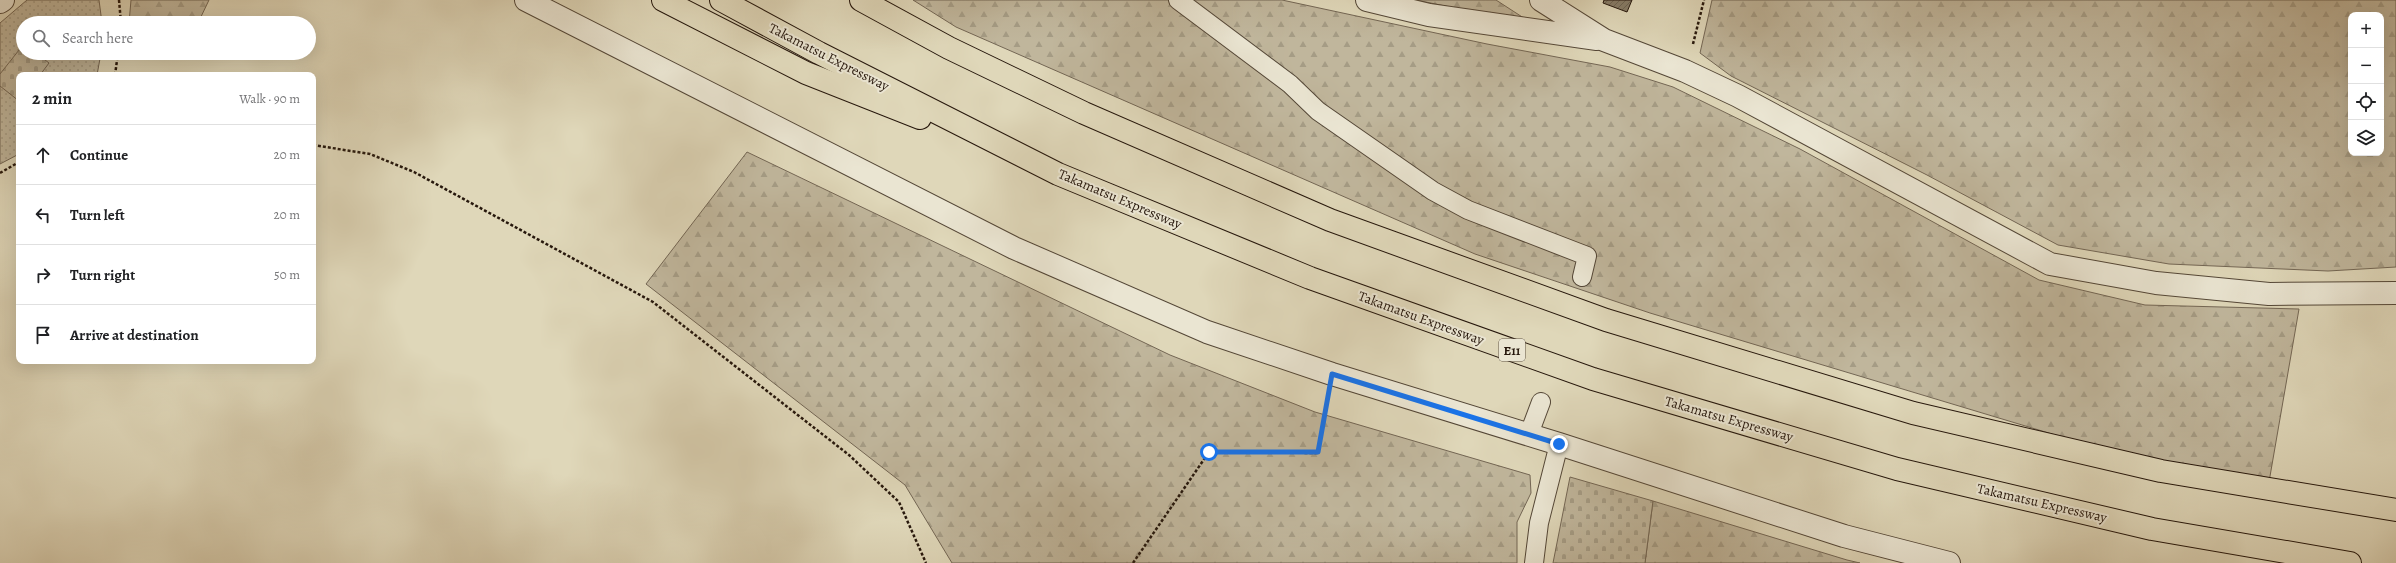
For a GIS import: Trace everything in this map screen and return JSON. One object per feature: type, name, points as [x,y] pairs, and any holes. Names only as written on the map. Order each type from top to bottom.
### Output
[{"type":"highway","points":[[663,0],[806,73],[1058,174]]},
{"type":"highway","name":"Takamatsu Expressway","points":[[720,0],[819,53],[1058,174],[1310,278],[1600,381],[1898,469],[2152,530],[2350,563]]},
{"type":"highway","points":[[861,0],[948,48],[1084,113],[1330,220],[1606,320],[1913,413],[2161,471],[2396,510]]},
{"type":"street","points":[[526,0],[1014,248],[1207,332],[1332,374],[1529,434],[1844,536],[1949,563]]},
{"type":"street","points":[[1367,0],[1429,15],[1604,40]]},
{"type":"street","points":[[1541,0],[1604,40],[1685,71],[1738,96],[2050,264],[2156,283],[2269,294],[2396,293]]},
{"type":"lane","points":[[1178,0],[1290,84],[1318,111],[1433,190],[1468,210],[1588,256],[1582,277]]},
{"type":"lane","points":[[1529,434],[1541,402]]},
{"type":"lane","points":[[1534,563],[1539,523],[1559,444]]},
{"type":"path","points":[[119,0],[120,16]]},
{"type":"path","points":[[1685,71],[1704,0]]},
{"type":"path","points":[[115,72],[117,60]]},
{"type":"path","points":[[316,145],[370,154],[414,172],[653,302],[849,455],[893,496],[899,502],[926,563]]},
{"type":"path","points":[[0,173],[16,164]]},
{"type":"path","points":[[1133,563],[1209,452],[1318,452],[1332,374]]},
{"type":"green space","points":[[27,0],[99,0],[101,16],[16,16],[16,60],[100,60],[98,72],[16,72],[16,156],[0,164],[0,23]]},
{"type":"green space","points":[[131,0],[209,0],[201,16],[130,16]]},
{"type":"green space","points":[[913,0],[1282,0],[1487,44],[1610,67],[1673,87],[1800,149],[2039,280],[2145,305],[2299,309],[2269,482],[2155,465],[1650,313],[1475,254],[956,27]]},
{"type":"green space","points":[[1416,0],[1496,0],[1533,24]]},
{"type":"green space","points":[[1712,0],[2396,0],[2396,267],[2328,271],[2169,264],[2058,245],[1927,175],[1731,76],[1700,53]]},
{"type":"green space","points":[[16,54],[16,60],[45,60],[49,63],[42,72],[16,72],[16,99],[0,86],[0,74]]},
{"type":"green space","points":[[747,152],[1170,355],[1315,412],[1530,475],[1531,493],[1517,522],[1517,563],[952,563],[905,485],[646,284]]},
{"type":"green space","points":[[1570,477],[1653,501],[1645,563],[1553,563]]},
{"type":"green space","points":[[1653,501],[1847,560],[1860,563],[1645,563]]},
{"type":"building","points":[[1604,0],[1632,0],[1627,12],[1603,3]]},
{"type":"route","points":[[1209,452],[1318,452],[1332,374],[1559,444]]}]
